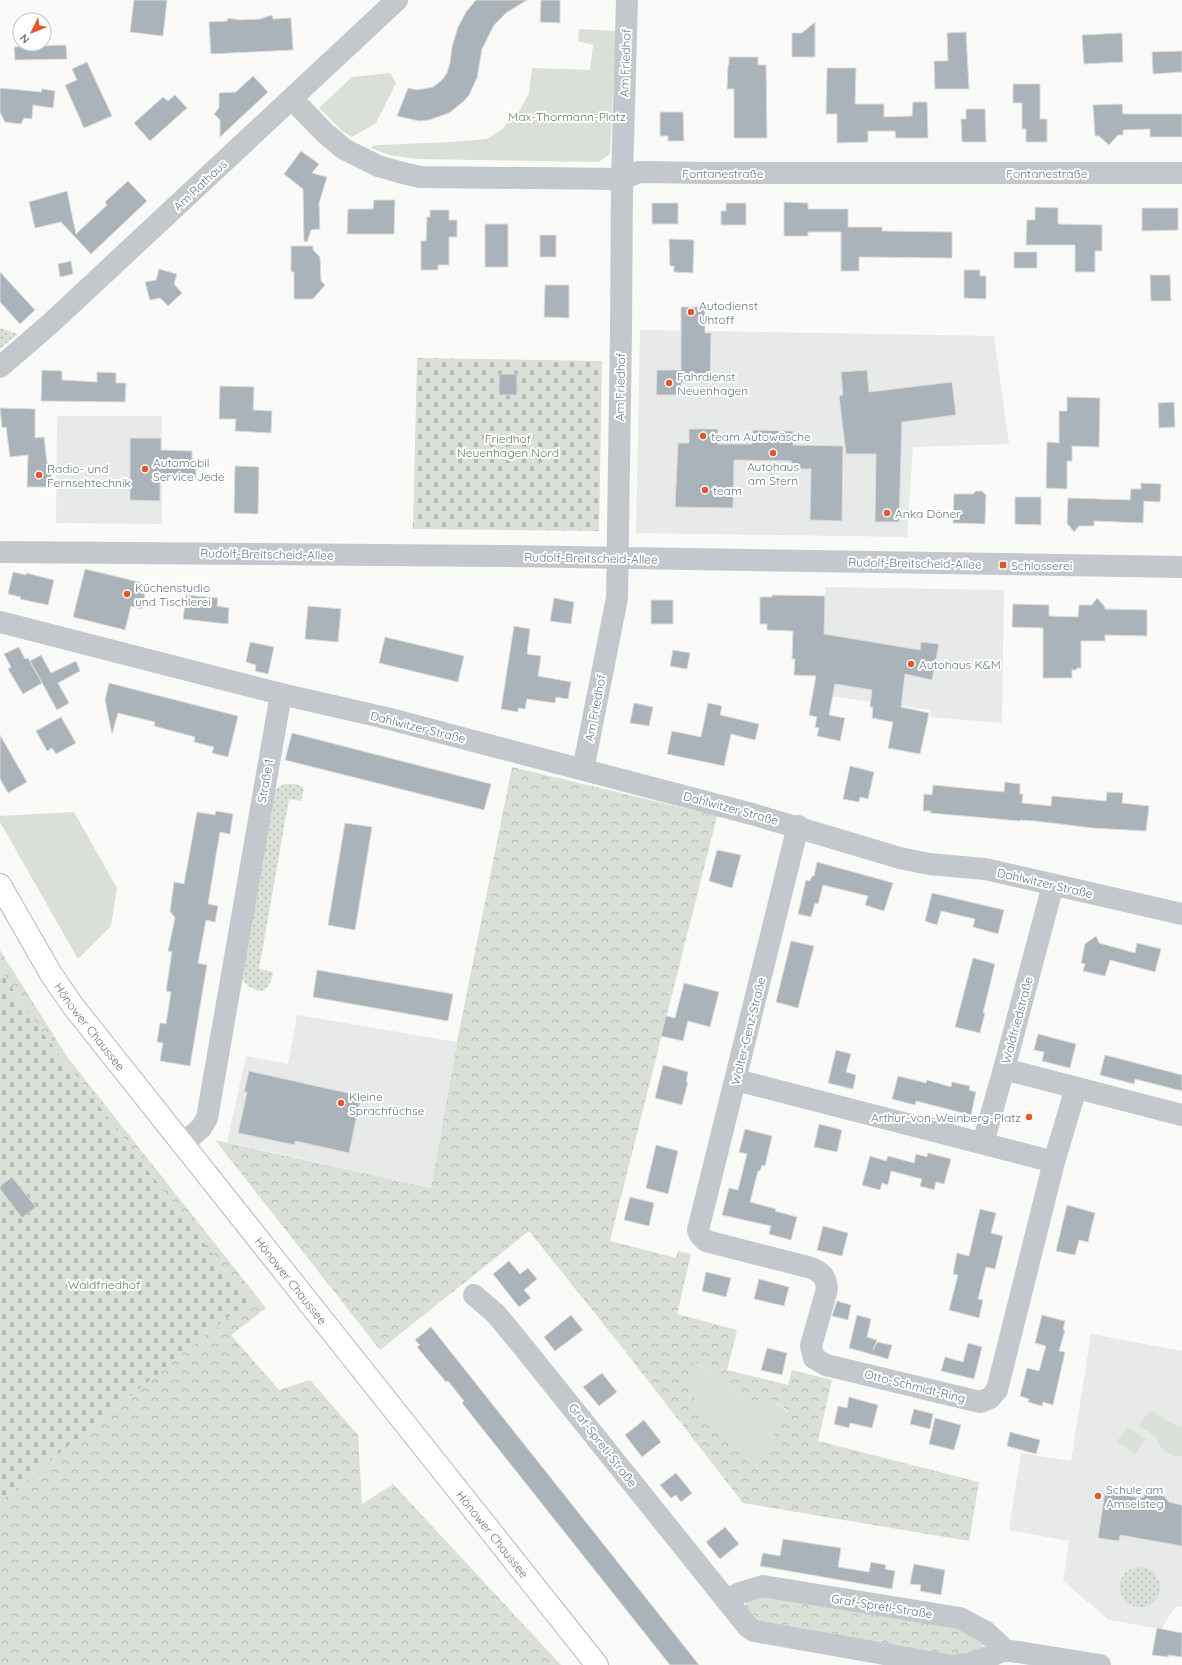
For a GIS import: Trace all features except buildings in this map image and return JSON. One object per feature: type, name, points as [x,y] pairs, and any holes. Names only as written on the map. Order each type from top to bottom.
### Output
[{"type":"main road","name":"Hönower Chaussee","points":[[0,885],[51,974],[72,1006],[597,1665]]},
{"type":"street","name":"Am Rathaus","points":[[0,367],[51,323],[396,0]]},
{"type":"street","name":"Am Friedhof","points":[[583,770],[617,598],[622,179],[627,0]]},
{"type":"street","name":"Fontanestraße","points":[[292,99],[325,133],[344,149],[378,166],[420,176],[622,179],[639,172],[1182,173]]},
{"type":"street","name":"Rudolf-Breitscheid-Allee","points":[[0,552],[617,558],[1182,568]]},
{"type":"street","points":[[0,622],[281,694]]},
{"type":"street","name":"Dahlwitzer Straße","points":[[281,694],[386,718],[798,826],[900,858],[929,864],[985,869],[1182,914]]},
{"type":"street","name":"Straße 1","points":[[182,1144],[201,1128],[207,1118],[281,694]]},
{"type":"street","name":"Walter-Genz-Straße","points":[[700,1235],[698,1230],[798,826]]},
{"type":"street","name":"Waldfriedstraße","points":[[1053,885],[1004,1069],[1182,1115]]},
{"type":"street","points":[[983,1143],[1004,1069]]},
{"type":"street","points":[[736,1080],[1054,1162]]},
{"type":"street","name":"Otto-Schmidt-Ring","points":[[700,1235],[706,1241],[808,1267],[824,1275],[827,1282],[827,1289],[811,1346],[814,1358],[820,1362],[980,1402],[990,1398],[997,1390],[1054,1162],[1076,1088]]},
{"type":"street","name":"Graf-Spreti-Straße","points":[[474,1296],[496,1314],[748,1627],[754,1631],[948,1665]]},
{"type":"street","name":"Graf-Spreti-Straße","points":[[726,1600],[740,1592],[763,1586],[960,1618],[986,1632],[1005,1650]]},
{"type":"street","points":[[957,1665],[971,1664],[1005,1650],[1071,1663],[1100,1665]]},
{"type":"shaded area","points":[[640,330],[994,336],[1009,444],[913,447],[907,537],[636,533]]},
{"type":"shaded area","points":[[57,416],[162,416],[162,524],[56,523]]},
{"type":"shaded area","name":"Autohaus K&M","points":[[825,587],[1004,590],[1002,723],[930,717],[930,710],[814,694],[824,634]]},
{"type":"shaded area","name":"Kleine Sprachfüchse","points":[[297,1015],[457,1042],[431,1188],[227,1142],[246,1056],[288,1064]]},
{"type":"shaded area","name":"Schule am Amselsteg","points":[[1091,1334],[1182,1351],[1182,1607],[1176,1606],[1161,1629],[1109,1620],[1063,1581],[1069,1541],[1009,1530],[1021,1453],[1071,1461]]},
{"type":"green space","name":"Max-Thormann-Platz","points":[[579,29],[616,31],[610,154],[599,162],[417,159],[389,155],[371,148],[372,146],[379,145],[487,139],[501,130],[520,110],[529,93],[532,68],[590,70],[593,45],[578,41]]},
{"type":"green space","points":[[390,73],[396,83],[376,123],[352,137],[342,131],[319,108],[352,77]]},
{"type":"green space","points":[[0,328],[18,334],[0,349]]},
{"type":"green space","name":"Friedhof Neuenhagen Nord","points":[[417,358],[602,361],[599,531],[413,529]]},
{"type":"green space","points":[[512,767],[717,816],[610,1241],[676,1258],[678,1251],[691,1254],[677,1314],[737,1330],[727,1370],[788,1385],[792,1370],[832,1380],[818,1441],[979,1482],[969,1541],[743,1503],[529,1231],[380,1350],[215,1140],[431,1188],[457,1042]],"holes":[[[694,1361],[746,1400],[774,1400],[788,1411],[755,1466]]]},
{"type":"green space","points":[[284,784],[297,785],[304,789],[301,801],[289,799],[259,969],[273,972],[271,981],[267,987],[258,991],[248,985],[238,974],[269,793]]},
{"type":"green space","points":[[74,812],[117,888],[111,926],[78,959],[0,822],[0,816]]},
{"type":"green space","points":[[0,950],[68,1058],[266,1308],[231,1335],[279,1390],[310,1380],[358,1435],[362,1504],[393,1484],[561,1665],[0,1665],[0,1501],[248,1301],[23,1007],[0,967]]},
{"type":"green space","name":"Waldfriedhof","points":[[0,967],[23,1007],[248,1301],[0,1501]]},
{"type":"green space","points":[[694,1361],[746,1400],[774,1400],[788,1412],[755,1466],[750,1465],[713,1425],[686,1386]]},
{"type":"green space","points":[[1151,1410],[1170,1423],[1182,1427],[1182,1456],[1172,1456],[1162,1449],[1157,1438],[1139,1425]]},
{"type":"green space","points":[[1128,1427],[1145,1439],[1135,1454],[1117,1441]]},
{"type":"green space","points":[[1144,1567],[1151,1570],[1157,1576],[1160,1587],[1159,1595],[1151,1604],[1144,1607],[1136,1607],[1129,1604],[1121,1595],[1120,1583],[1123,1576],[1132,1568]]},
{"type":"green space","points":[[755,1593],[963,1625],[983,1640],[983,1644],[980,1651],[970,1659],[756,1626],[744,1610],[747,1600]]},
{"type":"place","name":"Autodienst Uhtoff","points":[[691,312]]},
{"type":"place","name":"Fahrdienst Neuenhagen","points":[[669,383]]},
{"type":"place","name":"team Autowäsche","points":[[703,436]]},
{"type":"place","name":"Autohaus am Stern","points":[[773,453]]},
{"type":"place","name":"Automobil Service Jede","points":[[145,469]]},
{"type":"place","name":"Radio- und Fernsehtechnik","points":[[39,475]]},
{"type":"place","name":"team","points":[[705,490]]},
{"type":"place","name":"Anka Döner","points":[[887,513]]},
{"type":"place","name":"Schlosserei","points":[[1003,565]]},
{"type":"place","name":"Küchenstudio und Tischlerei","points":[[127,594]]},
{"type":"place","name":"Autohaus K&M","points":[[911,664]]},
{"type":"place","name":"Kleine Sprachfüchse","points":[[341,1103]]},
{"type":"place","name":"Arthur-von-Weinberg-Platz","points":[[1029,1117]]},
{"type":"place","name":"Schule am Amselsteg","points":[[1098,1496]]}]
